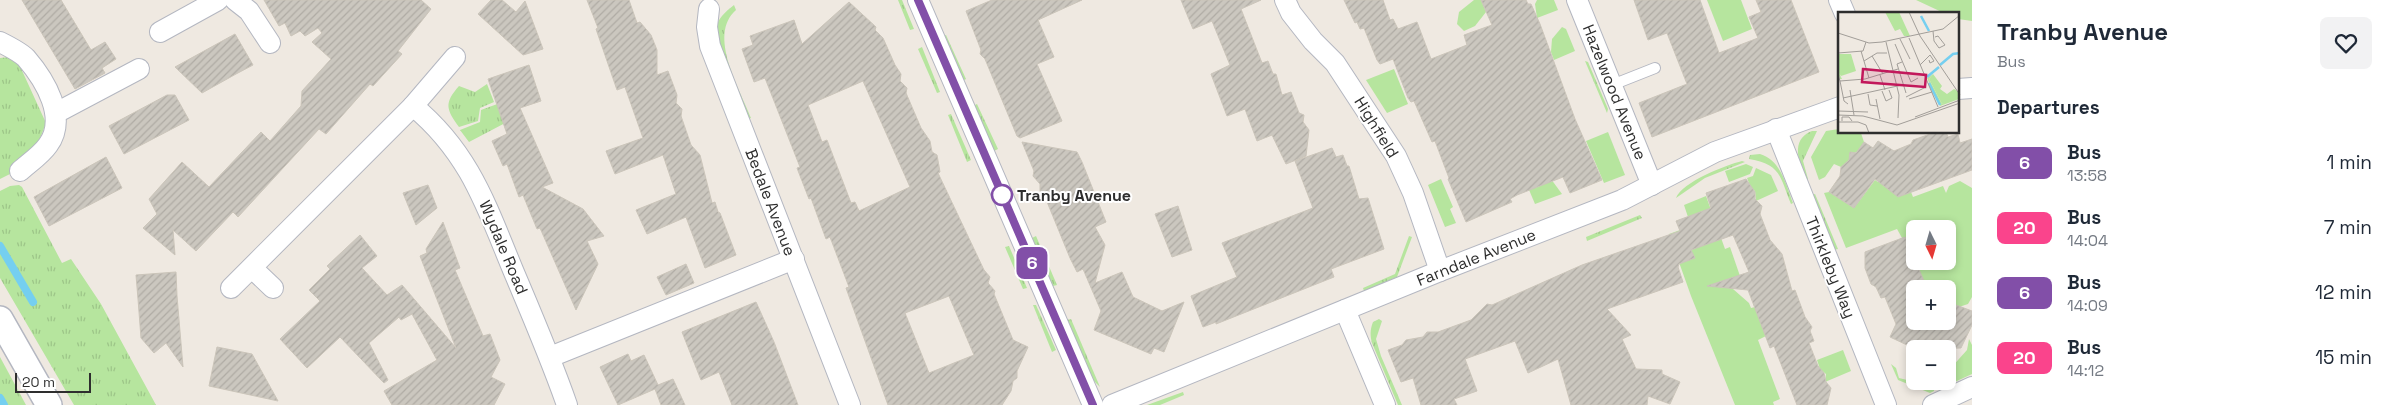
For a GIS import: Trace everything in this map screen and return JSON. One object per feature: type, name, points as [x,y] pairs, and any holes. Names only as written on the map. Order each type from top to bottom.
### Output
[{"type":"street","points":[[160,32],[218,0]]},
{"type":"street","points":[[235,0],[249,10],[270,43]]},
{"type":"street","points":[[918,0],[1093,405]]},
{"type":"street","name":"Highfield","points":[[1285,0],[1292,13],[1313,41],[1335,63],[1396,156],[1413,193],[1440,271]]},
{"type":"street","name":"Hazelwood Avenue","points":[[1577,0],[1652,185]]},
{"type":"street","points":[[1839,0],[1844,12]]},
{"type":"street","name":"Bedale Avenue","points":[[708,3],[707,27],[710,46],[850,405]]},
{"type":"street","points":[[0,42],[25,57],[41,80],[56,113],[56,128],[48,145],[20,171]]},
{"type":"street","points":[[231,288],[413,106],[456,57]]},
{"type":"street","points":[[56,113],[139,69]]},
{"type":"street","name":"Wydale Road","points":[[413,106],[436,124],[457,150],[476,180],[550,357],[567,405]]},
{"type":"street","name":"Farndale Avenue","points":[[1112,405],[1440,271],[1622,200],[1716,152],[1838,108]]},
{"type":"street","name":"Thirkleby Way","points":[[1776,129],[1886,405]]},
{"type":"street","points":[[550,357],[794,259]]},
{"type":"street","points":[[252,268],[273,288]]},
{"type":"street","points":[[1345,310],[1385,405]]},
{"type":"street","points":[[0,319],[49,405]]},
{"type":"street","points":[[1933,405],[1972,387]]},
{"type":"lane","points":[[1612,85],[1655,68]]},
{"type":"green space","points":[[898,0],[902,0],[914,29],[910,30]]},
{"type":"green space","points":[[1474,0],[1481,0],[1486,12],[1475,26],[1464,31],[1457,24],[1459,12]]},
{"type":"green space","points":[[1537,0],[1554,0],[1558,10],[1537,18],[1535,4]]},
{"type":"green space","points":[[1707,0],[1741,0],[1752,29],[1723,41]]},
{"type":"green space","points":[[1916,0],[1972,0],[1972,21],[1960,19],[1960,12],[1942,12]]},
{"type":"green space","points":[[734,5],[736,10],[728,21],[725,33],[725,48],[734,78],[751,118],[747,119],[723,62],[717,39],[716,26],[725,13]]},
{"type":"green space","points":[[1562,27],[1566,29],[1575,51],[1554,60],[1551,52],[1552,39]]},
{"type":"green space","points":[[946,35],[966,79],[962,81],[942,36]]},
{"type":"green space","points":[[922,47],[940,92],[937,93],[918,49]]},
{"type":"green space","points":[[9,57],[19,64],[46,123],[32,151],[16,163],[10,174],[0,179],[0,58]]},
{"type":"green space","points":[[1585,61],[1588,62],[1608,109],[1607,113]]},
{"type":"green space","points":[[1394,69],[1408,104],[1387,113],[1366,80]]},
{"type":"green space","points":[[487,84],[494,102],[480,108],[478,121],[459,127],[451,115],[448,106],[454,92],[459,86],[475,92]]},
{"type":"green space","points":[[500,103],[509,121],[469,142],[460,130],[480,122],[481,110]]},
{"type":"green space","points":[[977,104],[998,149],[994,151],[973,106]]},
{"type":"green space","points":[[951,114],[971,160],[967,162],[948,115]]},
{"type":"green space","points":[[1838,129],[1838,134],[1861,134],[1864,142],[1857,152],[1849,155],[1851,161],[1841,167],[1834,164],[1825,177],[1819,180],[1811,157],[1826,131]]},
{"type":"green space","points":[[1812,131],[1817,131],[1803,161],[1808,179],[1805,180],[1799,159],[1798,146],[1800,140]]},
{"type":"green space","points":[[1608,132],[1625,175],[1604,183],[1586,141]]},
{"type":"green space","points":[[1760,154],[1767,157],[1778,167],[1793,203],[1791,204],[1778,173],[1773,168],[1760,161],[1749,159],[1750,155]]},
{"type":"green space","points":[[1897,157],[1913,197],[1943,186],[1946,193],[1949,186],[1960,181],[1972,188],[1972,297],[1968,304],[1956,308],[1956,280],[1914,280],[1915,270],[1956,270],[1956,220],[1906,220],[1906,245],[1897,229],[1846,248],[1824,193],[1829,192],[1854,208],[1875,180],[1878,182]]},
{"type":"green space","points":[[1742,161],[1745,162],[1705,178],[1676,198],[1680,192],[1695,180]]},
{"type":"green space","points":[[1746,164],[1753,167],[1750,174],[1729,182],[1725,171]]},
{"type":"green space","points":[[1756,168],[1771,175],[1778,191],[1756,201],[1755,191],[1751,188],[1747,178],[1753,176]]},
{"type":"green space","points":[[1521,171],[1551,179],[1562,194],[1535,204]]},
{"type":"green space","points":[[1441,179],[1453,207],[1450,209],[1456,223],[1445,227],[1428,185]]},
{"type":"green space","points":[[19,185],[22,187],[62,263],[71,259],[101,304],[156,405],[74,405],[0,278],[0,191],[10,186]]},
{"type":"green space","points":[[1815,194],[1838,249],[1834,250],[1812,195]]},
{"type":"green space","points":[[1706,196],[1725,249],[1730,247],[1740,276],[1725,282],[1749,303],[1751,308],[1755,307],[1766,336],[1758,340],[1780,399],[1773,402],[1774,405],[1735,405],[1691,296],[1669,234],[1691,226],[1684,205]]},
{"type":"green space","points":[[1640,215],[1642,218],[1587,241],[1586,237]]},
{"type":"green space","points":[[1036,236],[1057,285],[1053,286],[1032,238]]},
{"type":"green space","points":[[1409,236],[1412,237],[1397,277],[1364,291],[1363,288],[1395,274]]},
{"type":"green space","points":[[1009,246],[1027,288],[1023,289],[1005,247]]},
{"type":"green space","points":[[1033,305],[1036,305],[1056,350],[1052,352]]},
{"type":"green space","points":[[1071,319],[1100,387],[1093,380],[1067,320]]},
{"type":"green space","points":[[1379,319],[1382,321],[1376,339],[1381,356],[1402,405],[1398,405],[1372,343],[1372,325],[1373,322]]},
{"type":"green space","points":[[1969,339],[1972,345],[1972,374],[1956,381],[1956,362],[1967,350]]},
{"type":"green space","points":[[1843,350],[1851,371],[1825,382],[1826,374],[1820,369],[1817,360]]},
{"type":"green space","points":[[0,357],[26,405],[0,405]]},
{"type":"green space","points":[[1891,364],[1896,368],[1899,378],[1906,380],[1906,383],[1898,380]]},
{"type":"green space","points":[[1923,390],[1934,390],[1930,393]]},
{"type":"green space","points":[[1183,392],[1184,395],[1160,405],[1147,405]]},
{"type":"building","points":[[22,0],[61,0],[91,50],[105,42],[116,59],[102,68],[105,73],[75,89]]},
{"type":"building","points":[[264,0],[421,0],[431,9],[398,51],[402,54],[373,86],[370,84],[326,134],[319,129],[238,217],[233,212],[196,251],[173,230],[175,255],[143,228],[157,214],[149,199],[182,162],[209,187],[261,132],[270,141],[301,106],[302,91],[331,59],[312,42],[322,33],[318,28],[305,36],[300,31],[291,36],[285,23],[279,26]]},
{"type":"building","points":[[491,0],[502,0],[516,12],[525,1],[543,49],[523,55],[478,14]]},
{"type":"building","points":[[587,0],[629,0],[637,23],[640,22],[651,35],[657,50],[657,75],[668,71],[677,95],[676,103],[682,109],[681,116],[691,145],[700,155],[712,203],[715,202],[736,255],[705,268],[686,217],[647,234],[636,210],[676,194],[663,155],[615,174],[606,151],[643,138],[625,87],[617,90],[596,29],[598,28]]},
{"type":"building","points":[[992,0],[1082,0],[1038,20],[1054,57],[1037,64],[1062,121],[1020,138],[1017,136],[985,59],[980,54],[981,50],[966,11]]},
{"type":"building","points":[[1181,0],[1261,0],[1241,9],[1262,63],[1268,61],[1273,74],[1276,74],[1282,95],[1291,92],[1299,113],[1304,115],[1303,122],[1309,130],[1306,156],[1286,164],[1272,135],[1257,141],[1245,109],[1227,116],[1211,74],[1230,65],[1212,21],[1193,29]]},
{"type":"building","points":[[1344,0],[1383,0],[1390,20],[1393,19],[1398,29],[1417,22],[1431,59],[1467,45],[1464,35],[1492,25],[1481,0],[1526,0],[1528,4],[1531,4],[1540,24],[1575,119],[1602,180],[1570,193],[1563,177],[1517,195],[1510,199],[1512,202],[1466,222],[1435,141],[1432,142],[1414,101],[1411,102],[1408,98],[1393,59],[1380,64],[1364,28],[1360,29],[1357,22],[1355,23]]},
{"type":"building","points":[[1634,0],[1700,0],[1719,53],[1758,38],[1749,17],[1761,12],[1756,0],[1791,0],[1819,72],[1652,137],[1639,103],[1687,84],[1667,33],[1648,40]]},
{"type":"building","points":[[849,2],[876,27],[875,30],[883,38],[901,74],[900,81],[907,88],[906,93],[921,128],[930,141],[932,152],[937,155],[940,172],[938,173],[984,270],[990,277],[988,283],[995,291],[994,294],[1013,340],[1028,347],[1017,371],[1017,378],[1013,381],[1011,391],[1002,405],[888,405],[846,288],[849,287],[830,237],[826,239],[811,198],[809,199],[797,168],[800,167],[765,78],[754,82],[742,49],[753,45],[750,36],[794,20],[802,44]],"holes":[[[863,81],[910,187],[859,211],[855,202],[851,203],[827,140],[822,142],[808,105]],[[949,296],[974,355],[929,373],[905,313]]]},
{"type":"building","points":[[235,34],[253,65],[202,93],[175,67]]},
{"type":"building","points":[[529,65],[541,101],[520,108],[553,183],[542,187],[583,209],[604,236],[587,241],[598,264],[576,310],[540,228],[537,229],[523,195],[519,197],[507,164],[503,166],[492,141],[507,134],[488,79]]},
{"type":"building","points":[[167,95],[175,95],[189,120],[124,154],[109,126]]},
{"type":"building","points":[[1930,134],[1947,134],[1948,137],[1958,134],[1960,143],[1972,139],[1972,170],[1898,197],[1875,179],[1854,208],[1829,192],[1840,176],[1841,167],[1849,160],[1850,152],[1856,153],[1864,142],[1873,148],[1878,141],[1894,151],[1911,144],[1913,140]]},
{"type":"building","points":[[1022,142],[1077,152],[1106,222],[1095,227],[1105,245],[1095,283],[1122,272],[1133,297],[1162,311],[1184,302],[1164,352],[1154,348],[1151,354],[1094,330],[1101,311],[1083,269],[1077,272],[1070,258],[1043,192],[1040,191],[1040,184],[1033,176],[1034,171]]},
{"type":"building","points":[[1332,148],[1336,157],[1343,155],[1347,166],[1349,166],[1359,199],[1368,198],[1384,249],[1331,269],[1334,277],[1216,324],[1216,322],[1203,327],[1191,296],[1237,277],[1222,243],[1313,208],[1295,161]]},
{"type":"building","points":[[106,157],[122,188],[49,226],[34,197]]},
{"type":"building","points":[[1746,179],[1755,192],[1755,199],[1762,206],[1760,214],[1770,240],[1782,254],[1792,291],[1795,290],[1805,317],[1812,327],[1810,331],[1814,341],[1809,343],[1818,366],[1824,373],[1826,382],[1831,388],[1827,405],[1797,405],[1774,346],[1770,348],[1748,290],[1707,286],[1749,272],[1733,235],[1691,250],[1695,258],[1679,264],[1678,267],[1683,282],[1607,309],[1631,335],[1622,339],[1636,369],[1662,370],[1662,374],[1680,382],[1670,404],[1648,396],[1647,405],[1571,405],[1558,359],[1528,373],[1515,341],[1465,359],[1477,391],[1454,399],[1457,405],[1421,405],[1413,378],[1401,382],[1388,350],[1402,345],[1406,340],[1423,337],[1427,332],[1438,332],[1471,320],[1487,304],[1492,305],[1582,265],[1680,231],[1676,221],[1711,208],[1706,193]]},
{"type":"building","points":[[428,185],[437,208],[416,225],[403,193]]},
{"type":"building","points":[[1178,206],[1192,250],[1172,257],[1155,214]]},
{"type":"building","points":[[443,222],[460,268],[455,270],[483,336],[490,334],[500,360],[491,377],[505,384],[494,405],[392,405],[384,391],[437,360],[412,314],[401,320],[399,317],[369,343],[388,380],[384,383],[340,337],[307,368],[280,339],[320,301],[309,290],[330,269],[327,266],[360,235],[377,256],[362,268],[387,295],[402,285],[456,348],[420,256],[427,253],[426,249]]},
{"type":"building","points":[[1905,237],[1906,270],[1919,270],[1924,280],[1906,280],[1906,330],[1956,330],[1956,305],[1972,311],[1972,325],[1961,348],[1956,348],[1956,340],[1906,340],[1906,345],[1890,337],[1896,324],[1885,297],[1881,298],[1876,287],[1871,284],[1865,268],[1865,252]]},
{"type":"building","points":[[686,264],[694,283],[666,295],[657,277]]},
{"type":"building","points":[[176,272],[183,367],[166,343],[154,353],[141,338],[136,275]]},
{"type":"building","points":[[756,302],[774,342],[798,405],[732,405],[719,372],[701,380],[682,332]]},
{"type":"building","points":[[217,347],[252,354],[278,401],[209,386]]},
{"type":"building","points":[[628,354],[631,361],[644,355],[658,385],[673,379],[685,405],[661,405],[655,389],[618,405],[600,367]]},
{"type":"waterway","points":[[0,246],[33,302]]},
{"type":"waterway","points":[[0,398],[4,405]]},
{"type":"bus line","name":"6","points":[[918,0],[1093,405]]},
{"type":"place","name":"Tranby Avenue","points":[[1002,195]]}]
